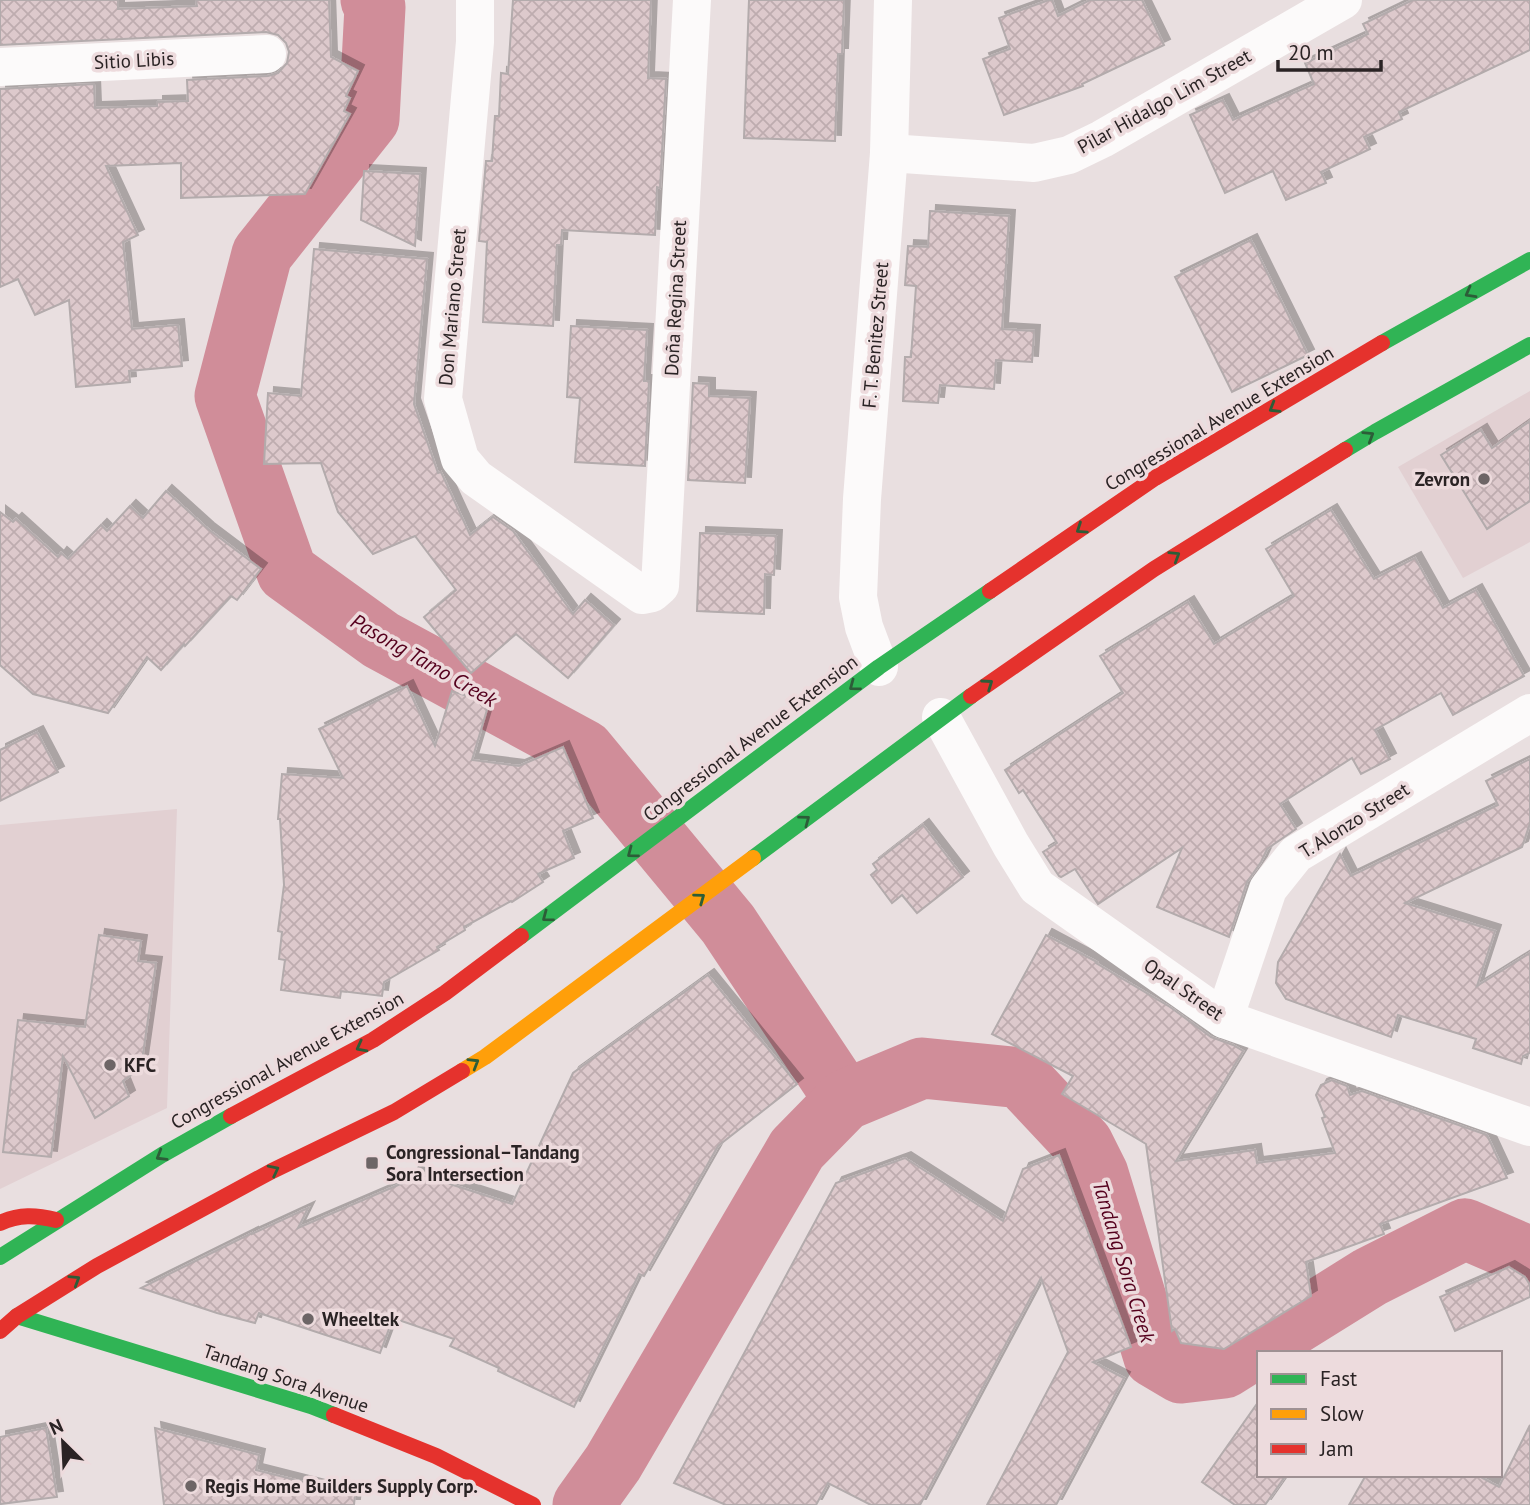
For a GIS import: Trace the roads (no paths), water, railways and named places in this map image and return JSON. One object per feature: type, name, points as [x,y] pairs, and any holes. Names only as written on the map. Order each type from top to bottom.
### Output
[{"type":"main road","name":"Congressional Avenue Extension","points":[[0,1257],[56,1220],[215,1125],[373,1040],[444,993],[879,667],[1155,478],[1419,321],[1530,260]]},
{"type":"main road","points":[[0,1331],[17,1316],[97,1266],[272,1171],[394,1112],[485,1057],[941,717],[1166,562],[1384,426],[1530,345]]},
{"type":"main road","points":[[0,1223],[29,1214],[56,1220]]},
{"type":"main road","name":"Tandang Sora Avenue","points":[[17,1316],[311,1406],[436,1456],[533,1505]]},
{"type":"street","name":"Don Mariano Street","points":[[475,0],[475,42],[443,399],[460,459],[476,478],[642,595],[652,593]]},
{"type":"street","name":"Doña Regina Street","points":[[652,593],[660,586],[692,0]]},
{"type":"street","name":"F. T. Benitez Street","points":[[879,667],[863,627],[858,597],[862,499],[890,153],[893,0]]},
{"type":"street","name":"Pilar Hidalgo Lim Street","points":[[890,153],[1034,163],[1069,155],[1102,139],[1343,0]]},
{"type":"street","name":"Sitio Libis","points":[[0,67],[267,54]]},
{"type":"street","name":"T. Alonzo Street","points":[[1224,1019],[1268,889],[1296,854],[1530,713]]},
{"type":"street","name":"Opal Street","points":[[941,717],[1037,887],[1224,1019],[1530,1127]]},
{"type":"waterway","name":"Pasong Tamo Creek","points":[[371,0],[375,7],[369,119],[262,254],[225,396],[287,572],[381,640],[584,750],[728,924],[845,1100]]},
{"type":"waterway","name":"Tandang Sora Creek","points":[[583,1505],[613,1463],[797,1149],[845,1100],[922,1068],[1021,1078],[1083,1144],[1098,1174],[1154,1357],[1181,1373],[1224,1368],[1370,1277],[1465,1229],[1530,1257]]},
{"type":"place","name":"Zevron","points":[[1484,479]]},
{"type":"place","name":"KFC","points":[[110,1065]]},
{"type":"place","name":"Congressional–Tandang Sora Intersection","points":[[372,1163]]},
{"type":"place","name":"Wheeltek","points":[[308,1319]]},
{"type":"place","name":"Regis Home Builders Supply Corp.","points":[[191,1486]]}]
